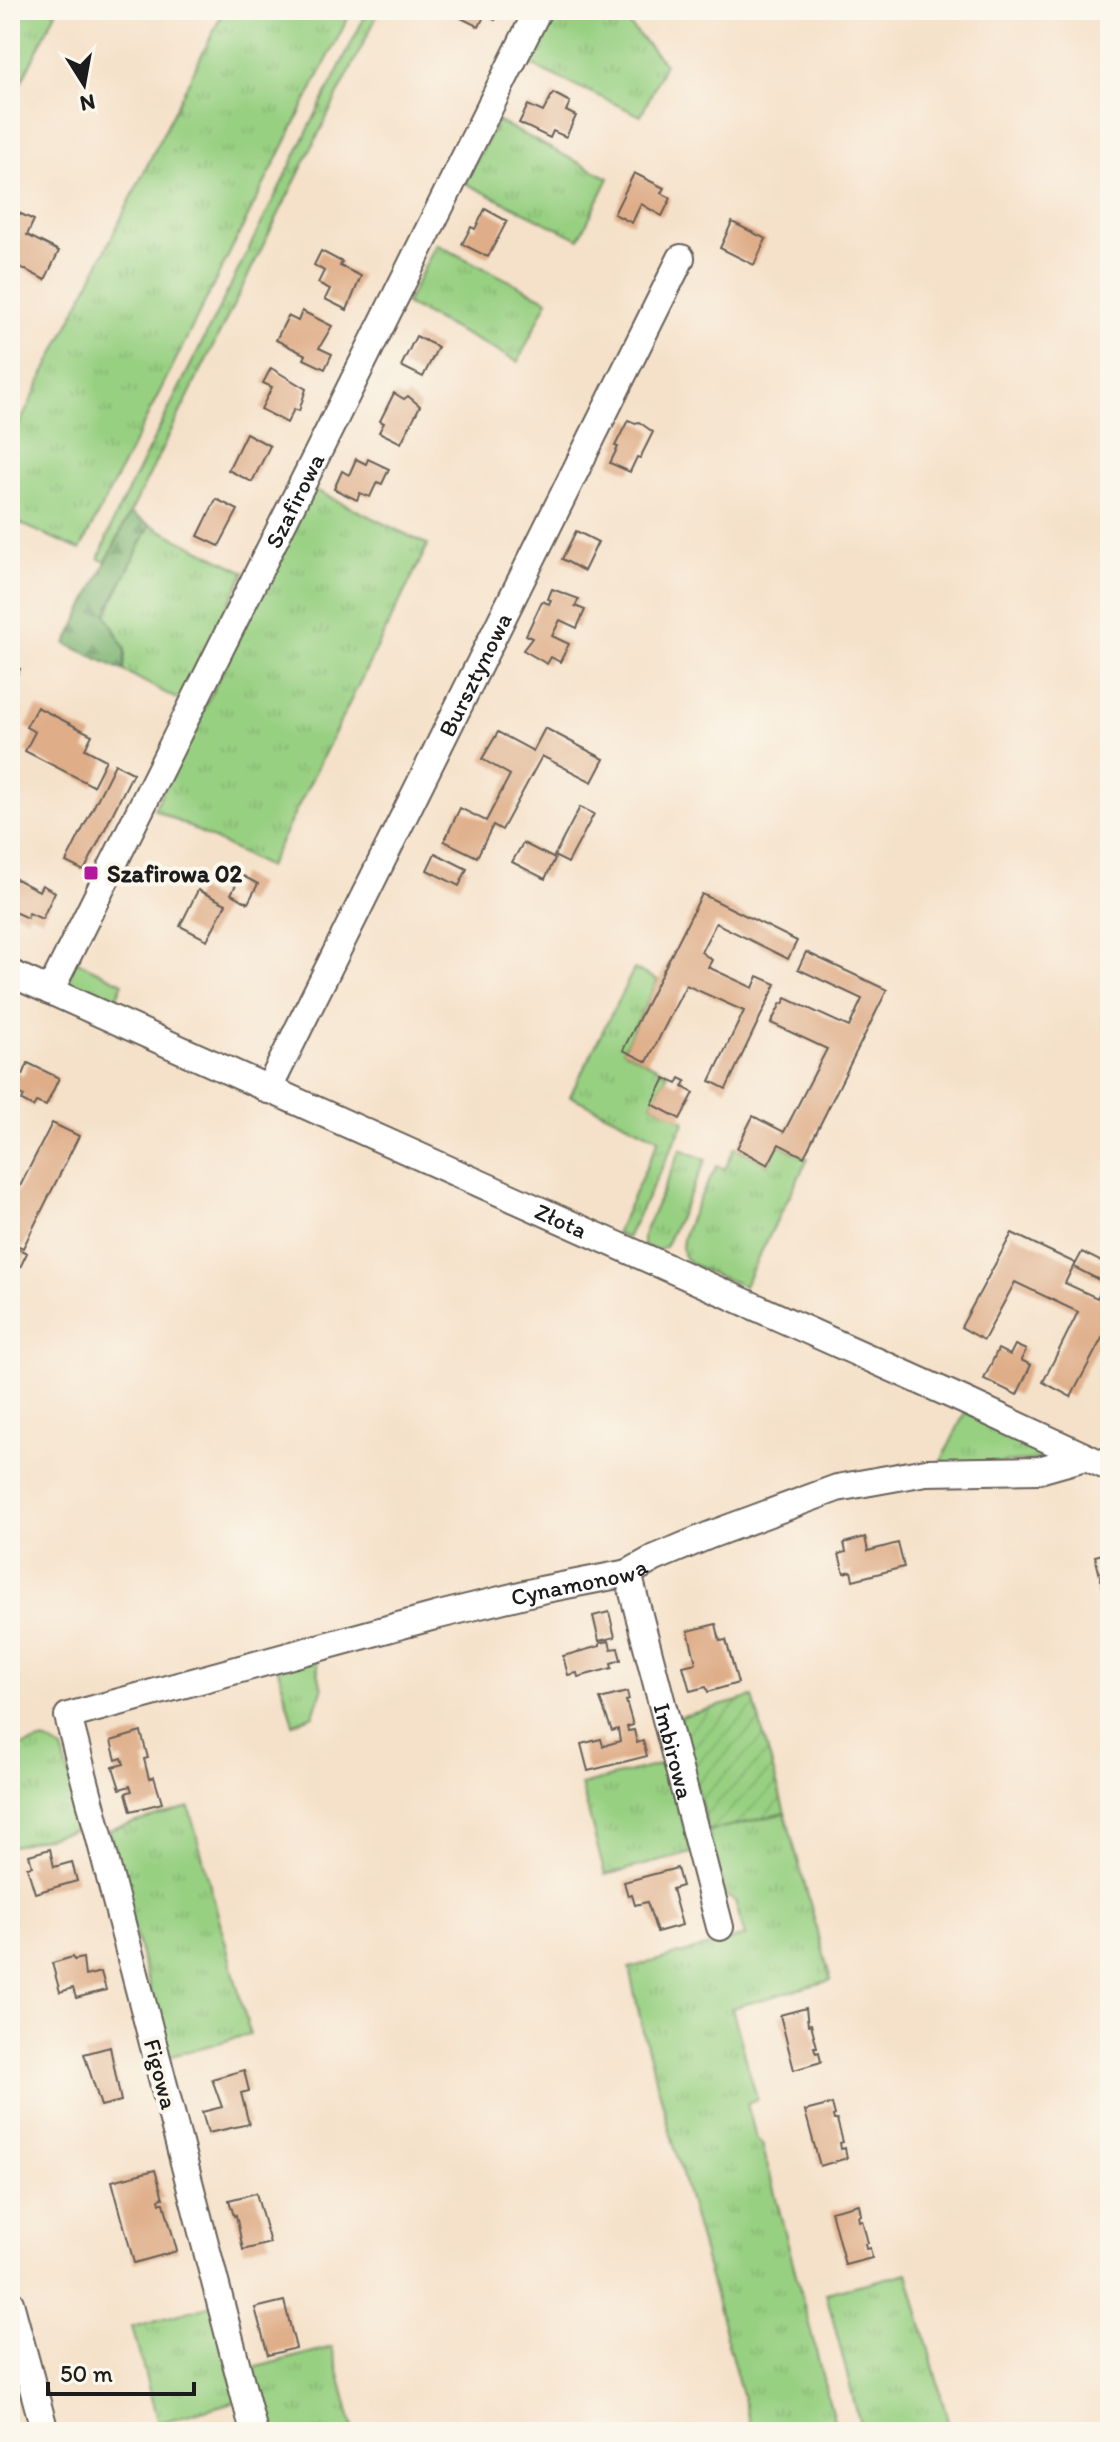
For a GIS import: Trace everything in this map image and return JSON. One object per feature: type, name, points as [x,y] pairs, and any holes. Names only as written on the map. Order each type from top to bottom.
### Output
[{"type":"street","name":"Szafirowa","points":[[50,991],[538,10]]},
{"type":"street","name":"Bursztynowa","points":[[268,1090],[681,258]]},
{"type":"street","name":"Złota","points":[[10,973],[1110,1468]]},
{"type":"street","name":"Cynamonowa","points":[[68,1716],[435,1616],[628,1573],[710,1535],[837,1488],[926,1472],[1039,1470],[1085,1457]]},
{"type":"street","name":"Imbirowa","points":[[628,1573],[720,1927]]},
{"type":"street","name":"Figowa","points":[[68,1716],[254,2432]]},
{"type":"street","points":[[10,2303],[45,2432]]},
{"type":"green space","points":[[10,10],[57,10],[10,105]]},
{"type":"green space","points":[[224,10],[352,10],[80,550],[10,519],[10,443]]},
{"type":"green space","points":[[368,10],[380,10],[106,562],[99,559],[114,519]]},
{"type":"green space","points":[[549,10],[616,10],[665,64],[641,116],[525,62]]},
{"type":"green space","points":[[497,121],[609,178],[579,239],[465,183]]},
{"type":"green space","points":[[436,244],[548,300],[518,362],[406,304]]},
{"type":"green space","points":[[313,489],[428,545],[268,867],[154,809]]},
{"type":"green space","points":[[130,513],[150,525],[106,614],[125,649],[124,671],[66,644]]},
{"type":"green space","points":[[150,525],[245,572],[180,701],[124,671],[125,649],[106,615]]},
{"type":"green space","points":[[74,960],[123,983],[112,1008],[72,988],[69,978]]},
{"type":"green space","points":[[634,969],[658,980],[623,1050],[668,1073],[652,1104],[685,1121],[627,1238],[616,1234],[659,1139],[570,1096]]},
{"type":"green space","points":[[779,1144],[808,1159],[744,1286],[691,1263],[682,1251],[686,1228],[717,1166],[725,1169],[735,1147],[768,1165]]},
{"type":"green space","points":[[681,1149],[706,1160],[665,1247],[658,1251],[643,1245],[643,1235]]},
{"type":"green space","points":[[965,1412],[1053,1452],[1050,1459],[938,1468]]},
{"type":"green space","points":[[315,1655],[322,1690],[313,1715],[293,1724],[277,1666]]},
{"type":"green space","points":[[753,1697],[785,1813],[708,1831],[679,1717]]},
{"type":"green space","points":[[45,1740],[62,1750],[84,1827],[10,1847],[10,1749]]},
{"type":"green space","points":[[666,1763],[692,1853],[605,1875],[581,1785]]},
{"type":"green space","points":[[189,1807],[250,2034],[168,2057],[108,1830]]},
{"type":"green space","points":[[785,1813],[831,1980],[732,2008],[757,2099],[747,2103],[756,2138],[762,2144],[837,2432],[752,2432],[643,2031],[629,1968],[745,1936],[735,1901],[726,1896],[708,1831]]},
{"type":"green space","points":[[908,2273],[951,2432],[862,2432],[826,2293]]},
{"type":"green space","points":[[212,2305],[237,2401],[158,2423],[132,2327]]},
{"type":"green space","points":[[332,2347],[354,2432],[270,2432],[253,2368]]},
{"type":"building","points":[[445,10],[500,10],[495,20],[485,14],[479,27]]},
{"type":"building","points":[[553,93],[570,102],[566,111],[576,116],[566,137],[553,131],[550,138],[519,123],[528,105],[543,112]]},
{"type":"building","points":[[634,173],[664,188],[661,193],[671,198],[662,216],[641,204],[632,223],[614,214]]},
{"type":"building","points":[[10,209],[34,220],[27,235],[59,251],[45,280],[10,262]]},
{"type":"building","points":[[485,209],[507,221],[488,257],[462,244],[471,227],[475,229]]},
{"type":"building","points":[[732,222],[766,239],[754,265],[720,248]]},
{"type":"building","points":[[321,251],[342,262],[340,266],[361,276],[347,310],[325,299],[330,289],[318,283],[324,271],[314,265]]},
{"type":"building","points":[[302,311],[332,326],[319,348],[332,354],[325,369],[276,340],[288,316],[298,321]]},
{"type":"building","points":[[416,336],[438,347],[423,377],[401,366]]},
{"type":"building","points":[[271,368],[306,389],[299,411],[294,409],[287,423],[261,409],[272,387],[263,383]]},
{"type":"building","points":[[394,393],[404,399],[408,396],[420,406],[401,443],[379,432],[384,423],[380,421]]},
{"type":"building","points":[[628,420],[639,422],[653,432],[630,472],[610,463]]},
{"type":"building","points":[[246,433],[270,446],[252,482],[228,470]]},
{"type":"building","points":[[356,459],[366,464],[368,459],[389,469],[382,484],[377,482],[370,497],[360,493],[357,500],[334,489],[342,471],[349,475]]},
{"type":"building","points":[[216,499],[238,510],[219,546],[198,536]]},
{"type":"building","points":[[576,531],[598,542],[584,571],[562,559]]},
{"type":"building","points":[[552,589],[579,599],[575,606],[585,610],[577,628],[560,620],[552,636],[569,644],[560,662],[551,657],[547,664],[523,650],[532,638],[526,635],[542,601],[549,604]]},
{"type":"building","points":[[10,664],[20,669],[10,691]]},
{"type":"building","points":[[37,707],[92,735],[85,749],[106,760],[93,786],[25,751],[35,732],[26,727]]},
{"type":"building","points":[[545,728],[604,759],[592,782],[542,756],[502,830],[493,825],[477,857],[444,841],[460,808],[486,821],[510,775],[482,759],[498,732],[533,751]]},
{"type":"building","points":[[115,764],[133,773],[84,871],[66,862]]},
{"type":"building","points":[[580,807],[594,814],[568,863],[554,856]]},
{"type":"building","points":[[523,843],[555,859],[545,879],[512,862]]},
{"type":"building","points":[[435,853],[467,869],[459,886],[427,870]]},
{"type":"building","points":[[241,875],[258,884],[248,903],[231,894]]},
{"type":"building","points":[[14,878],[39,891],[42,885],[55,892],[42,919],[29,913],[27,918],[10,910],[10,887]]},
{"type":"building","points":[[198,890],[226,904],[207,940],[180,926]]},
{"type":"building","points":[[702,894],[797,941],[788,959],[716,923],[701,952],[712,960],[708,967],[753,988],[758,976],[776,984],[726,1089],[710,1081],[744,1011],[686,985],[647,1062],[623,1050]]},
{"type":"building","points":[[806,952],[887,990],[804,1157],[779,1144],[768,1165],[737,1148],[753,1116],[784,1132],[827,1049],[771,1023],[781,1003],[786,998],[849,1027],[862,999],[798,969]]},
{"type":"building","points":[[28,1063],[59,1078],[46,1106],[36,1102],[33,1107],[22,1101],[24,1096],[15,1092],[17,1086],[11,1082],[16,1072],[23,1075]]},
{"type":"building","points":[[665,1078],[677,1084],[680,1078],[686,1081],[683,1087],[694,1093],[680,1119],[652,1104]]},
{"type":"building","points":[[52,1123],[79,1136],[23,1248],[10,1242],[10,1206]]},
{"type":"building","points":[[1012,1233],[1075,1263],[1065,1283],[1097,1298],[1105,1283],[1074,1267],[1082,1252],[1110,1266],[1110,1323],[1071,1397],[1043,1382],[1078,1312],[1015,1282],[984,1340],[961,1327]]},
{"type":"building","points":[[10,1245],[27,1253],[10,1288]]},
{"type":"building","points":[[1015,1345],[1026,1350],[1021,1360],[1031,1365],[1017,1395],[984,1379],[998,1349],[1010,1355]]},
{"type":"building","points":[[865,1537],[868,1551],[898,1543],[904,1567],[853,1580],[851,1571],[844,1573],[839,1554],[846,1552],[844,1543]]},
{"type":"building","points":[[1110,1552],[1110,1586],[1103,1588],[1095,1556]]},
{"type":"building","points":[[609,1612],[615,1637],[599,1641],[593,1616]]},
{"type":"building","points":[[716,1624],[720,1641],[726,1640],[738,1683],[708,1692],[706,1687],[690,1691],[683,1666],[696,1663],[688,1631]]},
{"type":"building","points":[[609,1641],[611,1649],[618,1648],[621,1660],[611,1663],[612,1668],[578,1677],[577,1673],[568,1675],[563,1656]]},
{"type":"building","points":[[627,1692],[629,1700],[626,1701],[633,1725],[627,1727],[628,1731],[634,1730],[637,1743],[643,1741],[647,1756],[588,1771],[581,1744],[601,1739],[603,1746],[620,1741],[618,1729],[612,1731],[600,1699]]},
{"type":"building","points":[[141,1732],[148,1758],[144,1759],[149,1779],[154,1777],[162,1803],[131,1811],[126,1793],[132,1791],[130,1786],[120,1789],[113,1767],[124,1764],[122,1758],[116,1760],[111,1741]]},
{"type":"building","points":[[50,1849],[54,1867],[72,1862],[77,1881],[35,1893],[27,1867],[32,1866],[29,1855]]},
{"type":"building","points":[[677,1868],[682,1886],[672,1889],[682,1925],[657,1932],[647,1902],[635,1905],[632,1895],[628,1896],[624,1882]]},
{"type":"building","points":[[73,1957],[74,1960],[83,1958],[85,1976],[101,1972],[106,1990],[76,1998],[73,1988],[60,1992],[52,1963]]},
{"type":"building","points":[[806,2008],[808,2025],[811,2024],[817,2047],[814,2047],[816,2053],[819,2052],[821,2062],[794,2070],[780,2015]]},
{"type":"building","points":[[110,2047],[121,2101],[101,2106],[84,2054]]},
{"type":"building","points":[[244,2070],[249,2091],[241,2093],[249,2124],[208,2133],[202,2112],[222,2107],[212,2079]]},
{"type":"building","points":[[832,2104],[834,2120],[837,2120],[843,2142],[840,2143],[841,2149],[845,2148],[847,2158],[820,2166],[805,2111]]},
{"type":"building","points":[[155,2170],[163,2198],[159,2199],[160,2203],[164,2203],[177,2251],[134,2263],[112,2181]]},
{"type":"building","points":[[256,2193],[270,2243],[243,2250],[236,2215],[229,2200]]},
{"type":"building","points":[[859,2204],[859,2221],[862,2220],[868,2243],[865,2244],[866,2249],[870,2248],[872,2258],[845,2265],[831,2211]]},
{"type":"building","points":[[284,2301],[296,2348],[268,2355],[255,2308]]},
{"type":"place","name":"Szafirowa 02","points":[[91,873]]}]
